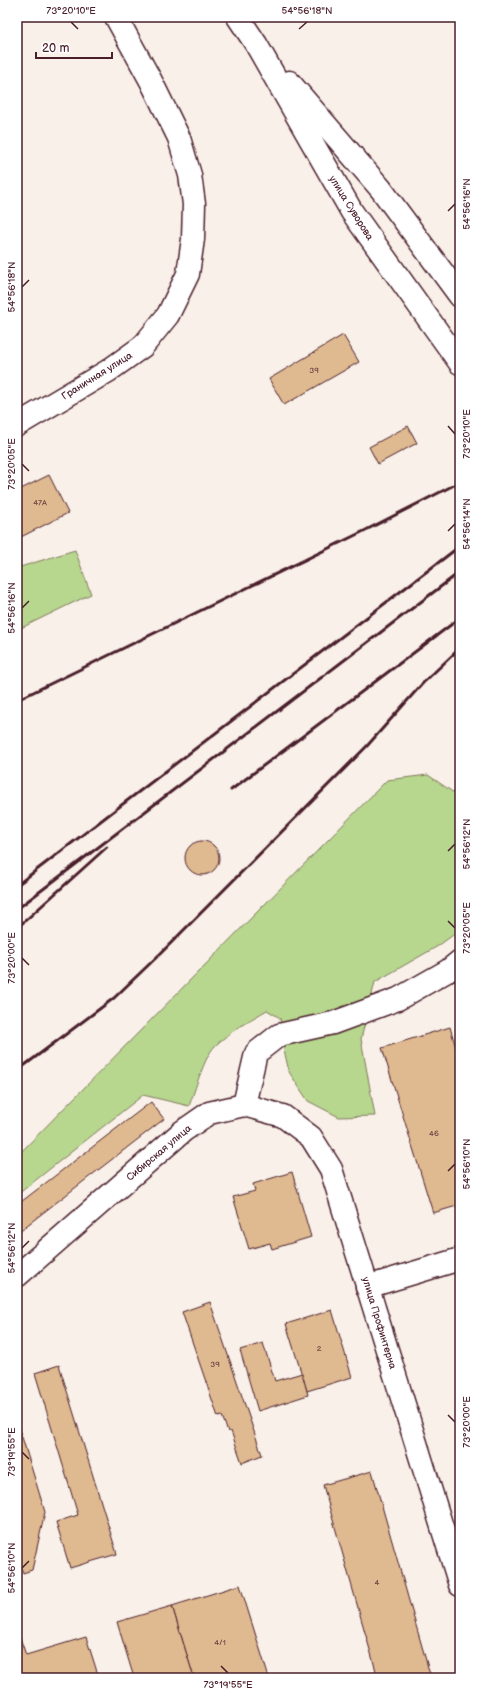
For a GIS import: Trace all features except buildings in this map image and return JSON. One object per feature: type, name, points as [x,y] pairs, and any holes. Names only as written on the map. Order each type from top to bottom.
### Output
[{"type":"street","name":"Граничная улица","points":[[17,425],[108,371],[143,346],[168,315],[188,274],[193,239],[194,204],[190,175],[178,138],[151,81],[116,17]]},
{"type":"street","name":"улица Суворова","points":[[238,17],[256,44],[364,231],[460,363]]},
{"type":"street","name":"улица Суворова","points":[[256,44],[381,189],[460,296]]},
{"type":"street","points":[[244,1105],[256,1053],[279,1035],[333,1023],[398,999],[449,970],[460,961]]},
{"type":"street","name":"Сибирская улица","points":[[17,1276],[183,1131],[209,1113],[244,1105]]},
{"type":"street","name":"улица Профинтерна","points":[[244,1105],[283,1116],[311,1137],[331,1169],[460,1585]]},
{"type":"street","points":[[367,1287],[460,1259]]},
{"type":"green space","points":[[75,550],[91,594],[17,630],[17,568]]},
{"type":"green space","points":[[428,775],[460,797],[460,930],[438,946],[375,982],[361,1039],[375,1116],[339,1117],[308,1101],[289,1072],[283,1045],[280,1018],[267,1010],[233,1031],[215,1046],[207,1058],[189,1106],[143,1095],[17,1195],[17,1156],[387,780]]},
{"type":"railway","points":[[17,700],[364,531],[460,482]]},
{"type":"railway","points":[[17,885],[460,546]]},
{"type":"railway","points":[[17,909],[460,572]]},
{"type":"railway","points":[[231,790],[460,618]]},
{"type":"railway","points":[[17,1071],[114,998],[161,953],[367,746],[423,683],[460,648]]},
{"type":"railway","points":[[17,928],[107,847]]}]
